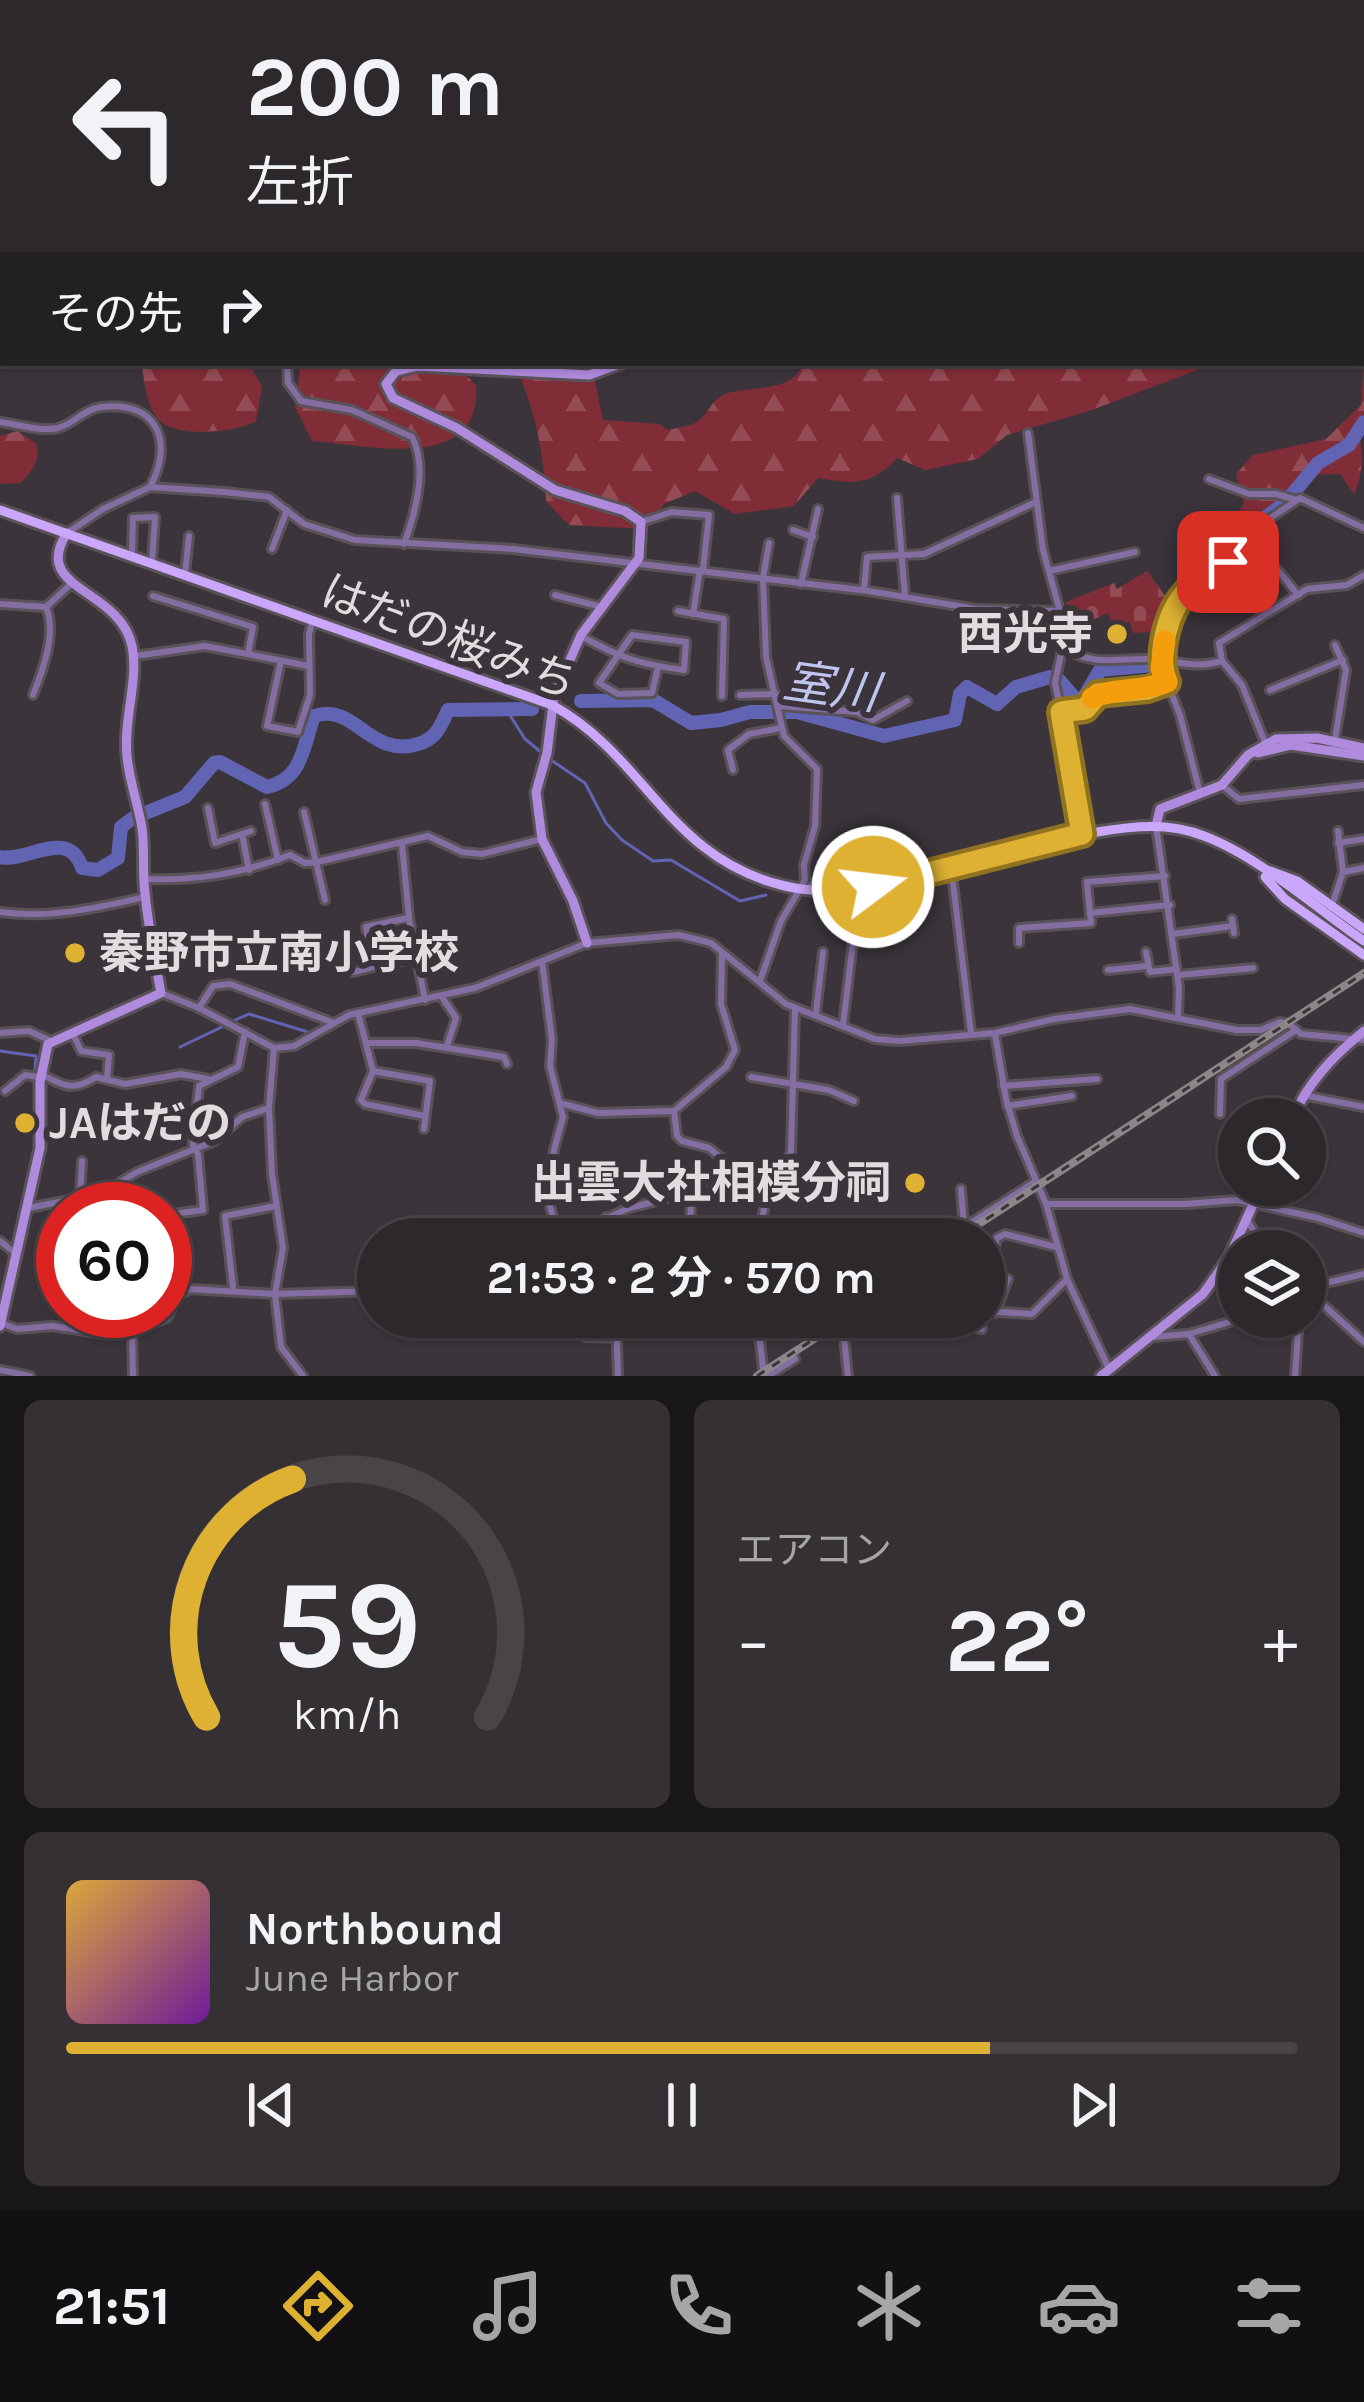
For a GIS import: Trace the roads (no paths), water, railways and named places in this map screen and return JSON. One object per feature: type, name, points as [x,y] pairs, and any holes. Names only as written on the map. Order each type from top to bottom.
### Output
[{"type":"main road","name":"はだの桜みち","points":[[0,510],[552,705],[608,743],[676,826],[707,852],[757,878],[803,889],[887,884],[1082,834],[1156,826],[1206,836],[1364,941]]},
{"type":"main road","points":[[1259,868],[1297,881],[1364,928]]},
{"type":"main road","points":[[1259,868],[1285,899],[1364,955]]},
{"type":"street","points":[[287,366],[288,383],[301,400],[352,410],[412,437],[419,452],[416,495],[404,544]]},
{"type":"street","points":[[614,366],[589,375],[417,366],[390,375],[386,390],[575,499],[625,511],[641,521],[672,512],[710,514],[693,614]]},
{"type":"street","points":[[0,422],[52,429],[98,407],[137,409],[154,420],[160,438],[157,475],[150,487]]},
{"type":"street","points":[[1028,433],[1036,502],[1060,611],[1062,649],[1056,678],[1082,834]]},
{"type":"street","points":[[1209,478],[1250,494],[1298,500],[1364,528]]},
{"type":"street","points":[[161,993],[145,897],[141,824],[127,758],[134,656],[129,634],[117,614],[64,578],[57,559],[67,533],[150,487],[269,497],[304,524],[339,536],[702,570],[976,609],[1060,611]]},
{"type":"street","points":[[897,498],[905,598]]},
{"type":"street","points":[[1200,794],[1161,661],[1167,631],[1181,598],[1193,585],[1222,569],[1250,536],[1298,500]]},
{"type":"street","points":[[863,590],[867,557],[924,554],[1036,502]]},
{"type":"street","points":[[801,584],[818,509]]},
{"type":"street","points":[[270,544],[287,510]]},
{"type":"street","points":[[131,556],[133,518],[155,517],[152,562]]},
{"type":"street","points":[[587,944],[569,891],[542,839],[535,802],[552,705],[581,635],[641,547],[641,521]]},
{"type":"street","points":[[793,530],[813,536]]},
{"type":"street","points":[[185,574],[189,536]]},
{"type":"street","points":[[1250,536],[1298,595]]},
{"type":"street","points":[[769,543],[763,578],[766,658],[782,728],[790,744],[817,769],[815,826],[803,889]]},
{"type":"street","points":[[1049,571],[1136,552]]},
{"type":"street","points":[[1266,745],[1242,685],[1222,661],[1219,644],[1298,595],[1318,586],[1347,585],[1364,575]]},
{"type":"street","points":[[0,604],[46,607],[72,583]]},
{"type":"street","points":[[559,593],[602,607]]},
{"type":"street","points":[[153,596],[253,627],[248,654]]},
{"type":"street","points":[[32,690],[47,644],[50,616],[46,607]]},
{"type":"street","points":[[679,611],[724,619],[722,696]]},
{"type":"street","points":[[280,662],[267,726],[298,732],[310,694],[313,620]]},
{"type":"street","points":[[581,635],[617,656],[632,663],[683,670],[686,642],[632,635],[617,656],[599,683],[619,694],[652,693],[658,667]]},
{"type":"street","points":[[1335,645],[1343,660],[1345,686],[1335,745]]},
{"type":"street","points":[[134,656],[205,646],[309,666]]},
{"type":"street","points":[[1062,649],[1093,662],[1161,661],[1202,667],[1222,661]]},
{"type":"street","points":[[1270,690],[1343,660]]},
{"type":"street","points":[[1061,712],[1085,709],[1098,694],[1148,689],[1167,682]]},
{"type":"street","points":[[740,694],[776,694]]},
{"type":"street","points":[[824,710],[825,696]]},
{"type":"street","points":[[780,710],[856,712],[873,720],[890,715],[907,701]]},
{"type":"street","points":[[733,770],[728,750],[749,734],[782,728]]},
{"type":"street","points":[[1178,1017],[1170,905],[1156,826],[1160,809],[1222,785],[1266,745],[1335,745],[1364,752]]},
{"type":"street","points":[[1222,785],[1239,799],[1364,785]]},
{"type":"street","points":[[265,804],[278,860]]},
{"type":"street","points":[[208,808],[215,843],[251,831]]},
{"type":"street","points":[[304,812],[325,900]]},
{"type":"street","points":[[1332,905],[1343,872],[1338,831]]},
{"type":"street","points":[[242,834],[249,870]]},
{"type":"street","points":[[143,879],[191,880],[249,870],[290,855],[305,863],[316,862],[428,836],[462,852],[482,854],[542,839]]},
{"type":"street","points":[[1338,843],[1364,839]]},
{"type":"street","points":[[402,843],[424,1000]]},
{"type":"street","points":[[760,981],[781,921],[803,889],[845,858],[883,857],[887,884]]},
{"type":"street","points":[[951,866],[971,1033]]},
{"type":"street","points":[[1343,872],[1364,868]]},
{"type":"street","points":[[1018,944],[1018,928],[1091,923],[1087,882],[1165,876]]},
{"type":"street","points":[[0,912],[62,913],[145,897]]},
{"type":"street","points":[[1090,913],[1170,905]]},
{"type":"street","points":[[373,967],[366,927],[410,918]]},
{"type":"street","points":[[1173,934],[1233,926]]},
{"type":"street","points":[[843,1025],[854,934]]},
{"type":"street","points":[[36,1327],[0,1325],[40,1148],[40,1076],[45,1050],[51,1041],[161,993],[274,1048],[305,1043],[358,1013],[442,997],[587,944],[680,935],[711,943],[795,1008],[884,1040],[994,1033],[1130,1009],[1237,1030],[1261,1030],[1280,1022],[1301,1034],[1361,1037]]},
{"type":"street","points":[[560,1103],[598,1113],[674,1111],[733,1059],[733,1036],[721,1004],[722,952]]},
{"type":"street","points":[[816,1013],[824,952]]},
{"type":"street","points":[[1146,952],[1150,972],[1219,975],[1253,968]]},
{"type":"street","points":[[353,972],[416,958]]},
{"type":"street","points":[[542,960],[552,1036],[550,1066],[563,1117],[549,1203],[554,1218]]},
{"type":"street","points":[[1113,972],[1148,966]]},
{"type":"street","points":[[199,1008],[213,986],[230,984],[334,1023]]},
{"type":"street","points":[[442,997],[456,1018],[447,1046]]},
{"type":"street","points":[[762,1218],[766,1199],[791,1152],[795,1008]]},
{"type":"street","points":[[358,1013],[373,1071],[361,1100],[425,1115]]},
{"type":"street","points":[[1220,1098],[1221,1079],[1296,1030]]},
{"type":"street","points":[[0,1034],[29,1031],[51,1041]]},
{"type":"street","points":[[72,1031],[80,1051],[109,1054],[106,1078]]},
{"type":"street","points":[[192,1211],[203,1210],[193,1145],[199,1086],[238,1067],[244,1032]]},
{"type":"street","points":[[994,1033],[1007,1106],[1046,1204],[1067,1280],[1108,1374],[1202,1294],[1229,1257],[1253,1206]]},
{"type":"street","points":[[1302,1098],[1324,1068],[1361,1037]]},
{"type":"street","points":[[367,1042],[447,1046],[504,1058],[507,1064]]},
{"type":"street","points":[[274,1048],[268,1108],[283,1248],[275,1294],[281,1347],[303,1376]]},
{"type":"street","points":[[373,1071],[430,1081],[424,1130]]},
{"type":"street","points":[[5,1091],[25,1075],[69,1088],[96,1077],[125,1084],[181,1074],[211,1080]]},
{"type":"street","points":[[1003,1086],[1074,1077],[1097,1079]]},
{"type":"street","points":[[756,1080],[829,1090],[848,1102]]},
{"type":"street","points":[[1303,1095],[1364,1107]]},
{"type":"street","points":[[1007,1106],[1072,1096]]},
{"type":"street","points":[[122,1182],[215,1141],[242,1117],[268,1108]]},
{"type":"street","points":[[674,1111],[676,1136],[682,1141],[709,1148],[775,1185]]},
{"type":"street","points":[[81,1182],[82,1161]]},
{"type":"street","points":[[978,1218],[1036,1181]]},
{"type":"street","points":[[606,1217],[716,1187],[766,1199]]},
{"type":"street","points":[[961,1189],[963,1218]]},
{"type":"street","points":[[690,1218],[691,1193]]},
{"type":"street","points":[[1046,1204],[1218,1200]]},
{"type":"street","points":[[1258,1206],[1364,1233]]},
{"type":"street","points":[[24,1209],[36,1207]]},
{"type":"street","points":[[233,1287],[225,1216],[276,1207]]},
{"type":"street","points":[[1247,1220],[1253,1230]]},
{"type":"street","points":[[1005,1234],[1055,1247]]},
{"type":"street","points":[[0,1241],[15,1252]]},
{"type":"street","points":[[1326,1283],[1364,1274]]},
{"type":"street","points":[[1005,1313],[1032,1314],[1067,1280]]},
{"type":"street","points":[[192,1289],[275,1294],[357,1292]]},
{"type":"street","points":[[1326,1307],[1364,1342]]},
{"type":"street","points":[[1152,1337],[1218,1326]]},
{"type":"street","points":[[1190,1334],[1215,1376]]},
{"type":"street","points":[[133,1376],[134,1338]]},
{"type":"street","points":[[616,1338],[618,1376]]},
{"type":"street","points":[[760,1338],[766,1376],[795,1359]]},
{"type":"street","points":[[844,1338],[848,1376]]},
{"type":"street","points":[[1295,1376],[1298,1338]]},
{"type":"street","points":[[0,1370],[30,1376]]},
{"type":"waterway","name":"室川","points":[[1160,634],[1179,590],[1219,564],[1243,534],[1285,503],[1318,463],[1349,445],[1364,422]]},
{"type":"waterway","name":"室川","points":[[581,701],[653,700],[691,723],[750,712],[797,712],[884,736],[955,720],[960,694],[967,687],[997,704],[1016,687],[1050,677],[1060,681],[1080,704],[1100,670],[1153,665]]},
{"type":"waterway","points":[[506,709],[525,739],[542,753]]},
{"type":"waterway","name":"室川","points":[[0,857],[68,849],[82,868],[98,870],[118,858],[121,827],[185,797],[214,763],[267,787],[288,777],[300,760],[314,716],[341,717],[401,747],[429,739],[448,710],[532,709]]},
{"type":"waterway","points":[[551,760],[585,783],[606,823],[653,861],[671,860],[740,901],[766,895]]},
{"type":"waterway","points":[[233,1021],[249,1014],[311,1033]]},
{"type":"waterway","points":[[180,1047],[224,1026]]},
{"type":"waterway","points":[[0,1051],[36,1056],[35,1071]]},
{"type":"railway","points":[[988,1218],[1364,973]]},
{"type":"railway","points":[[757,1376],[816,1338]]},
{"type":"place","name":"西光寺","points":[[1117,634]]},
{"type":"place","name":"秦野市立南小学校","points":[[75,953]]},
{"type":"place","name":"JAはだの","points":[[25,1123]]},
{"type":"place","name":"出雲大社相模分祠","points":[[915,1183]]}]
